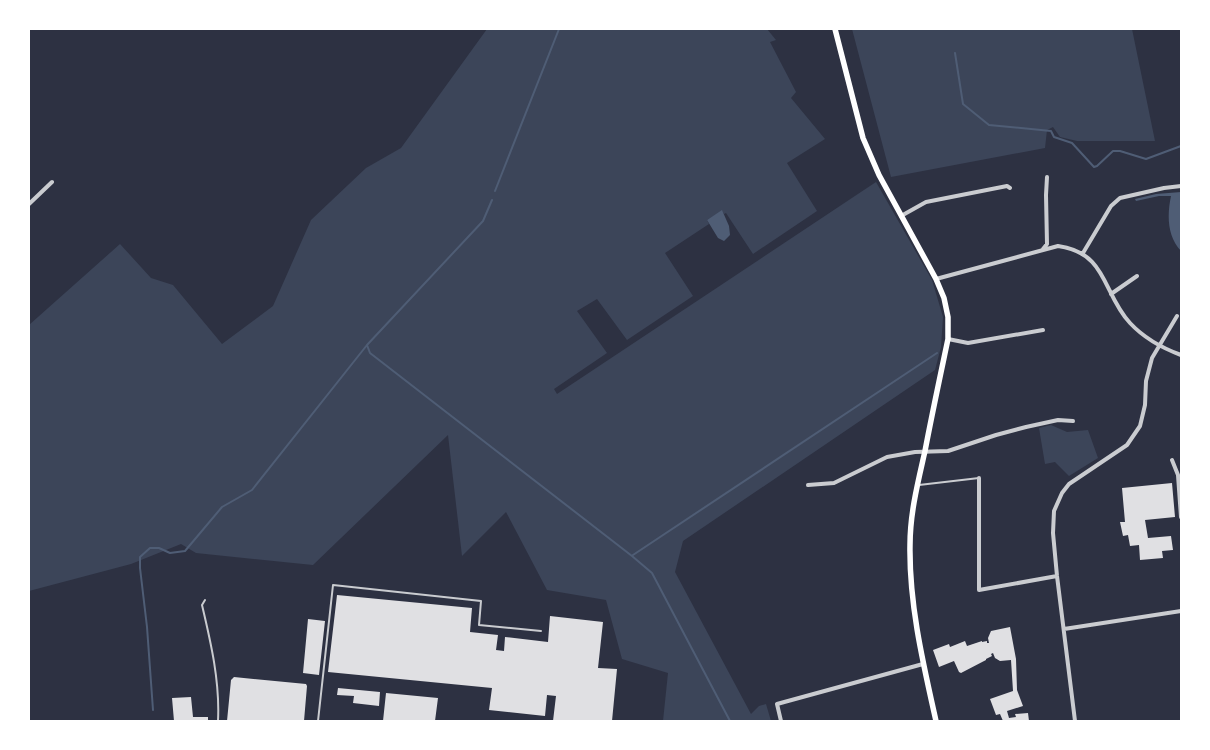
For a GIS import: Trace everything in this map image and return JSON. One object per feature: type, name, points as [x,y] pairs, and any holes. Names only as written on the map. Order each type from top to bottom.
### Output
[{"type":"main road","points":[[834,29],[864,138],[879,175],[936,279],[947,311],[948,339],[917,486],[910,543],[910,571],[914,606],[923,664],[936,721]]},
{"type":"street","points":[[1043,249],[1046,244],[1047,177]]},
{"type":"street","points":[[29,204],[52,182]]},
{"type":"street","points":[[901,216],[926,202],[1007,186],[1010,188]]},
{"type":"street","points":[[1083,253],[1111,206],[1120,198],[1181,186]]},
{"type":"street","points":[[936,279],[1043,249],[1058,246],[1068,247],[1083,253],[1092,260],[1105,280],[1119,309],[1130,324],[1159,347],[1181,355]]},
{"type":"street","points":[[1111,294],[1137,276]]},
{"type":"street","points":[[1075,721],[1057,576],[1053,533],[1054,511],[1069,484],[1127,445],[1140,426],[1145,405],[1146,381],[1152,358],[1177,316]]},
{"type":"street","points":[[948,339],[968,343],[1043,330]]},
{"type":"street","points":[[808,485],[834,483],[887,457],[915,452],[948,451],[996,435],[1058,420],[1073,422]]},
{"type":"street","points":[[1172,460],[1176,467],[1180,484],[1181,517]]},
{"type":"street","points":[[979,478],[979,590],[1057,576]]},
{"type":"street","points":[[1064,629],[1181,611]]},
{"type":"street","points":[[781,721],[776,704],[923,664]]},
{"type":"lane","points":[[917,486],[979,478]]},
{"type":"lane","points":[[318,721],[334,585],[481,601],[479,625],[541,631]]},
{"type":"lane","points":[[205,600],[202,605],[213,653],[219,709],[218,721]]},
{"type":"shaded area","points":[[487,29],[767,29],[776,40],[770,42],[796,92],[791,98],[825,139],[787,163],[817,211],[753,254],[726,213],[724,214],[722,211],[707,220],[709,224],[665,253],[693,296],[627,340],[597,299],[577,311],[607,353],[554,389],[557,394],[876,182],[932,280],[943,317],[941,347],[935,370],[683,541],[675,572],[751,714],[759,706],[766,704],[771,721],[663,721],[668,673],[622,659],[606,600],[547,590],[506,512],[462,556],[448,435],[313,565],[196,553],[181,544],[131,564],[29,591],[29,325],[120,244],[151,278],[173,285],[222,344],[273,306],[311,220],[366,168],[401,148]]},
{"type":"shaded area","points":[[852,29],[1132,29],[1155,141],[1077,141],[1060,137],[1053,127],[1047,130],[1045,148],[891,177]]},
{"type":"shaded area","points":[[1181,192],[1181,251],[1173,239],[1169,225],[1171,196],[1159,196],[1136,201],[1135,199],[1156,194]]},
{"type":"shaded area","points":[[722,210],[729,226],[730,235],[724,241],[718,238],[707,220]]},
{"type":"shaded area","points":[[1051,425],[1067,432],[1088,430],[1098,458],[1069,476],[1055,462],[1045,464],[1039,428]]},
{"type":"building","points":[[1172,483],[1175,517],[1145,520],[1148,538],[1171,536],[1173,550],[1162,551],[1163,558],[1140,560],[1139,545],[1130,546],[1128,535],[1123,536],[1120,522],[1125,522],[1122,488]]},
{"type":"building","points":[[337,595],[472,608],[470,632],[498,635],[496,650],[504,651],[505,637],[548,642],[550,616],[603,622],[598,668],[617,669],[612,721],[553,721],[556,696],[547,695],[545,716],[489,710],[492,688],[328,672]]},
{"type":"building","points":[[308,619],[325,621],[319,675],[303,673]]},
{"type":"building","points":[[1010,627],[1016,659],[1017,690],[1023,706],[1007,711],[1009,718],[1016,717],[1015,714],[1028,713],[1029,721],[1003,721],[1000,714],[996,715],[990,699],[1013,691],[1011,660],[1000,661],[995,658],[993,653],[986,660],[961,673],[954,661],[939,667],[933,650],[949,644],[950,647],[965,641],[967,646],[982,641],[989,643],[988,638],[991,631]]},
{"type":"building","points":[[234,677],[306,684],[304,721],[227,721],[231,680]]},
{"type":"building","points":[[338,688],[380,692],[379,706],[353,703],[354,696],[337,695]]},
{"type":"building","points":[[386,693],[438,698],[435,721],[383,721]]},
{"type":"building","points":[[191,697],[193,717],[208,717],[208,721],[174,721],[172,698]]},
{"type":"waterway","points":[[495,191],[559,29]]},
{"type":"waterway","points":[[955,53],[963,104],[989,125],[1051,131],[1054,137],[1072,143],[1094,167],[1113,151],[1120,151],[1146,159],[1181,146]]},
{"type":"waterway","points":[[492,200],[483,221],[367,345],[370,353],[652,573],[730,721]]},
{"type":"waterway","points":[[153,710],[140,557],[150,548],[159,548],[170,553],[185,551],[222,507],[252,490],[367,345]]},
{"type":"waterway","points":[[633,555],[937,353]]}]
